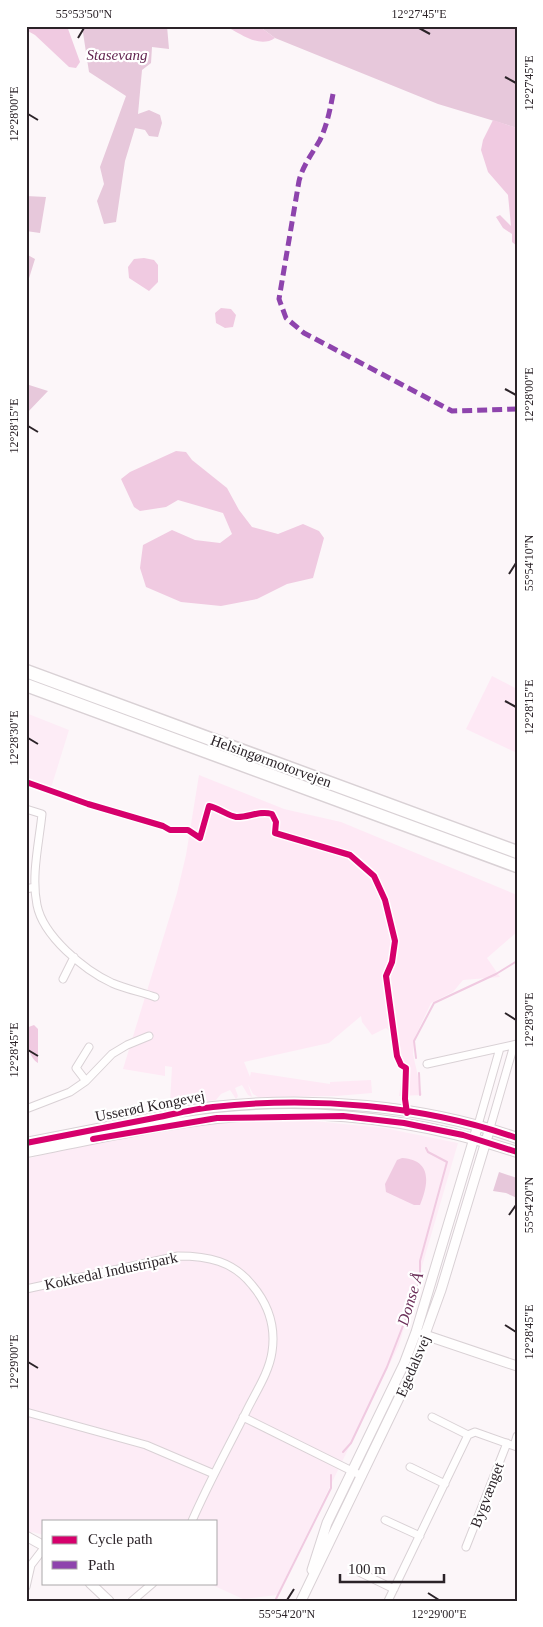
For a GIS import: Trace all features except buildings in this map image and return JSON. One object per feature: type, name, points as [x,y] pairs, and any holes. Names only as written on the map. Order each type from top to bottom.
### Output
[{"type":"highway","name":"Helsingørmotorvejen","points":[[26,671],[517,852]]},
{"type":"highway","name":"Helsingørmotorvejen","points":[[26,685],[517,866]]},
{"type":"highway","points":[[427,819],[476,829],[517,843]]},
{"type":"highway","points":[[465,847],[517,873]]},
{"type":"main road","name":"Usserød Kongevej","points":[[26,1143],[211,1107],[317,1102],[363,1106],[478,1125],[517,1138]]},
{"type":"main road","name":"Usserød Kongevej","points":[[26,1152],[217,1118],[256,1115],[343,1116],[404,1123],[474,1138],[517,1152]]},
{"type":"street","points":[[26,808],[42,814],[35,887],[37,906],[44,924],[57,942],[74,957],[112,983],[155,997]]},
{"type":"street","points":[[26,890],[35,887]]},
{"type":"street","points":[[63,979],[74,957]]},
{"type":"street","points":[[26,1109],[54,1100],[86,1081],[112,1054],[127,1045],[149,1036]]},
{"type":"street","points":[[428,1064],[515,1045],[490,1128]]},
{"type":"street","points":[[86,1081],[76,1068],[89,1047]]},
{"type":"street","points":[[478,1125],[500,1048]]},
{"type":"street","name":"Egedalsvej","points":[[303,1596],[327,1523],[404,1364],[416,1332],[478,1125]]},
{"type":"street","name":"Egedalsvej","points":[[303,1596],[362,1476],[426,1336],[490,1128]]},
{"type":"street","name":"Kokkedal Industripark","points":[[26,1289],[178,1256],[215,1260],[234,1267],[246,1277],[264,1302],[273,1327],[270,1362],[192,1520]]},
{"type":"street","points":[[416,1332],[517,1366]]},
{"type":"street","points":[[26,1412],[146,1445],[214,1474]]},
{"type":"street","points":[[243,1417],[362,1476]]},
{"type":"street","name":"Bygvænget","points":[[432,1417],[468,1436],[475,1432],[512,1445]]},
{"type":"street","points":[[388,1601],[468,1436]]},
{"type":"street","name":"Bygvænget","points":[[466,1547],[517,1436]]},
{"type":"street","points":[[410,1467],[445,1484]]},
{"type":"street","points":[[329,1545],[332,1531],[355,1479],[352,1471]]},
{"type":"street","points":[[385,1520],[420,1536]]},
{"type":"street","points":[[26,1536],[42,1546]]},
{"type":"street","points":[[26,1587],[31,1566],[42,1550]]},
{"type":"street","points":[[359,1572],[394,1589]]},
{"type":"street","points":[[91,1584],[109,1601]]},
{"type":"street","points":[[132,1601],[152,1584]]},
{"type":"shaded area","points":[[26,26],[67,26],[80,62],[76,68],[69,67],[35,35],[26,30]]},
{"type":"shaded area","points":[[225,26],[259,26],[275,38],[263,42],[256,41]]},
{"type":"shaded area","points":[[493,120],[517,128],[517,246],[512,242],[512,234],[503,228],[496,217],[500,215],[511,226],[508,195],[488,172],[481,150],[483,140]]},
{"type":"shaded area","points":[[134,259],[154,260],[158,265],[158,282],[149,291],[129,278],[128,267]]},
{"type":"shaded area","points":[[221,308],[231,309],[236,315],[233,327],[225,328],[216,323],[215,313]]},
{"type":"shaded area","points":[[176,451],[186,452],[192,460],[227,488],[239,510],[252,527],[278,534],[303,524],[319,531],[324,538],[313,578],[287,584],[257,599],[221,606],[181,602],[146,587],[140,568],[143,545],[172,530],[195,540],[220,543],[232,534],[223,513],[178,500],[166,507],[140,511],[134,507],[121,479],[130,472]]},
{"type":"shaded area","points":[[492,676],[517,689],[517,753],[466,729]]},
{"type":"shaded area","points":[[26,713],[69,730],[51,788],[26,780]]},
{"type":"shaded area","points":[[199,775],[284,809],[341,822],[517,895],[517,932],[487,958],[500,977],[463,980],[453,992],[431,1003],[415,1037],[413,1054],[422,1095],[399,1096],[402,1076],[391,1032],[386,1028],[372,1035],[362,1022],[361,1016],[329,1043],[244,1062],[250,1077],[251,1072],[330,1084],[330,1082],[371,1080],[372,1093],[336,1096],[258,1097],[253,1094],[248,1084],[252,1097],[248,1095],[242,1085],[235,1088],[238,1096],[236,1099],[230,1090],[221,1094],[216,1100],[172,1106],[173,1102],[170,1103],[172,1067],[165,1066],[165,1076],[123,1069],[177,893],[186,855]]},
{"type":"shaded area","points":[[34,1025],[38,1029],[38,1063],[32,1057],[26,1037],[26,1028]]},
{"type":"shaded area","points":[[263,1116],[384,1128],[458,1143],[399,1345],[277,1595],[243,1599],[210,1584],[218,1584],[218,1520],[42,1520],[42,1534],[32,1532],[26,1550],[26,1159],[167,1126]]},
{"type":"shaded area","points":[[402,1158],[419,1163],[426,1174],[425,1189],[420,1205],[414,1205],[386,1192],[385,1184],[397,1160]]},
{"type":"green space","name":"Stasevang","points":[[82,26],[167,26],[169,49],[152,47],[151,63],[142,70],[138,114],[149,110],[160,115],[162,123],[158,137],[149,136],[145,130],[135,128],[125,161],[116,222],[104,224],[97,201],[104,184],[100,167],[126,96],[89,72]]},
{"type":"green space","points":[[259,26],[517,26],[517,128],[438,104],[275,38]]},
{"type":"green space","points":[[26,196],[46,197],[40,233],[26,231]]},
{"type":"green space","points":[[26,254],[35,259],[26,288]]},
{"type":"green space","points":[[26,384],[48,391],[26,414]]},
{"type":"green space","points":[[499,1172],[517,1178],[517,1198],[506,1193],[493,1191]]},
{"type":"waterway","name":"Donse Å","points":[[416,1058],[414,1041],[434,1003],[496,974],[517,961]]},
{"type":"waterway","name":"Donse Å","points":[[419,1073],[420,1095]]},
{"type":"waterway","name":"Donse Å","points":[[343,1452],[351,1443],[387,1367],[420,1279],[420,1261],[447,1162],[428,1152],[426,1148]]},
{"type":"waterway","name":"Donse Å","points":[[275,1601],[331,1488],[331,1475]]},
{"type":"marked path","points":[[333,94],[320,140],[305,165],[299,181],[279,299],[286,318],[304,333],[452,411],[517,409]]},
{"type":"cycle path","points":[[26,782],[88,804],[163,826],[170,830],[188,830],[200,838],[209,806],[236,817],[263,813],[272,814],[276,822],[275,833],[350,855],[374,876],[385,900],[395,941],[392,962],[386,976],[397,1056],[401,1065],[406,1068],[405,1099],[407,1113]]},
{"type":"cycle path","points":[[26,1143],[205,1108],[289,1103],[328,1103],[406,1111],[444,1118],[517,1138]]},
{"type":"cycle path","points":[[93,1139],[217,1118],[343,1116],[404,1123],[463,1135],[517,1152]]}]
